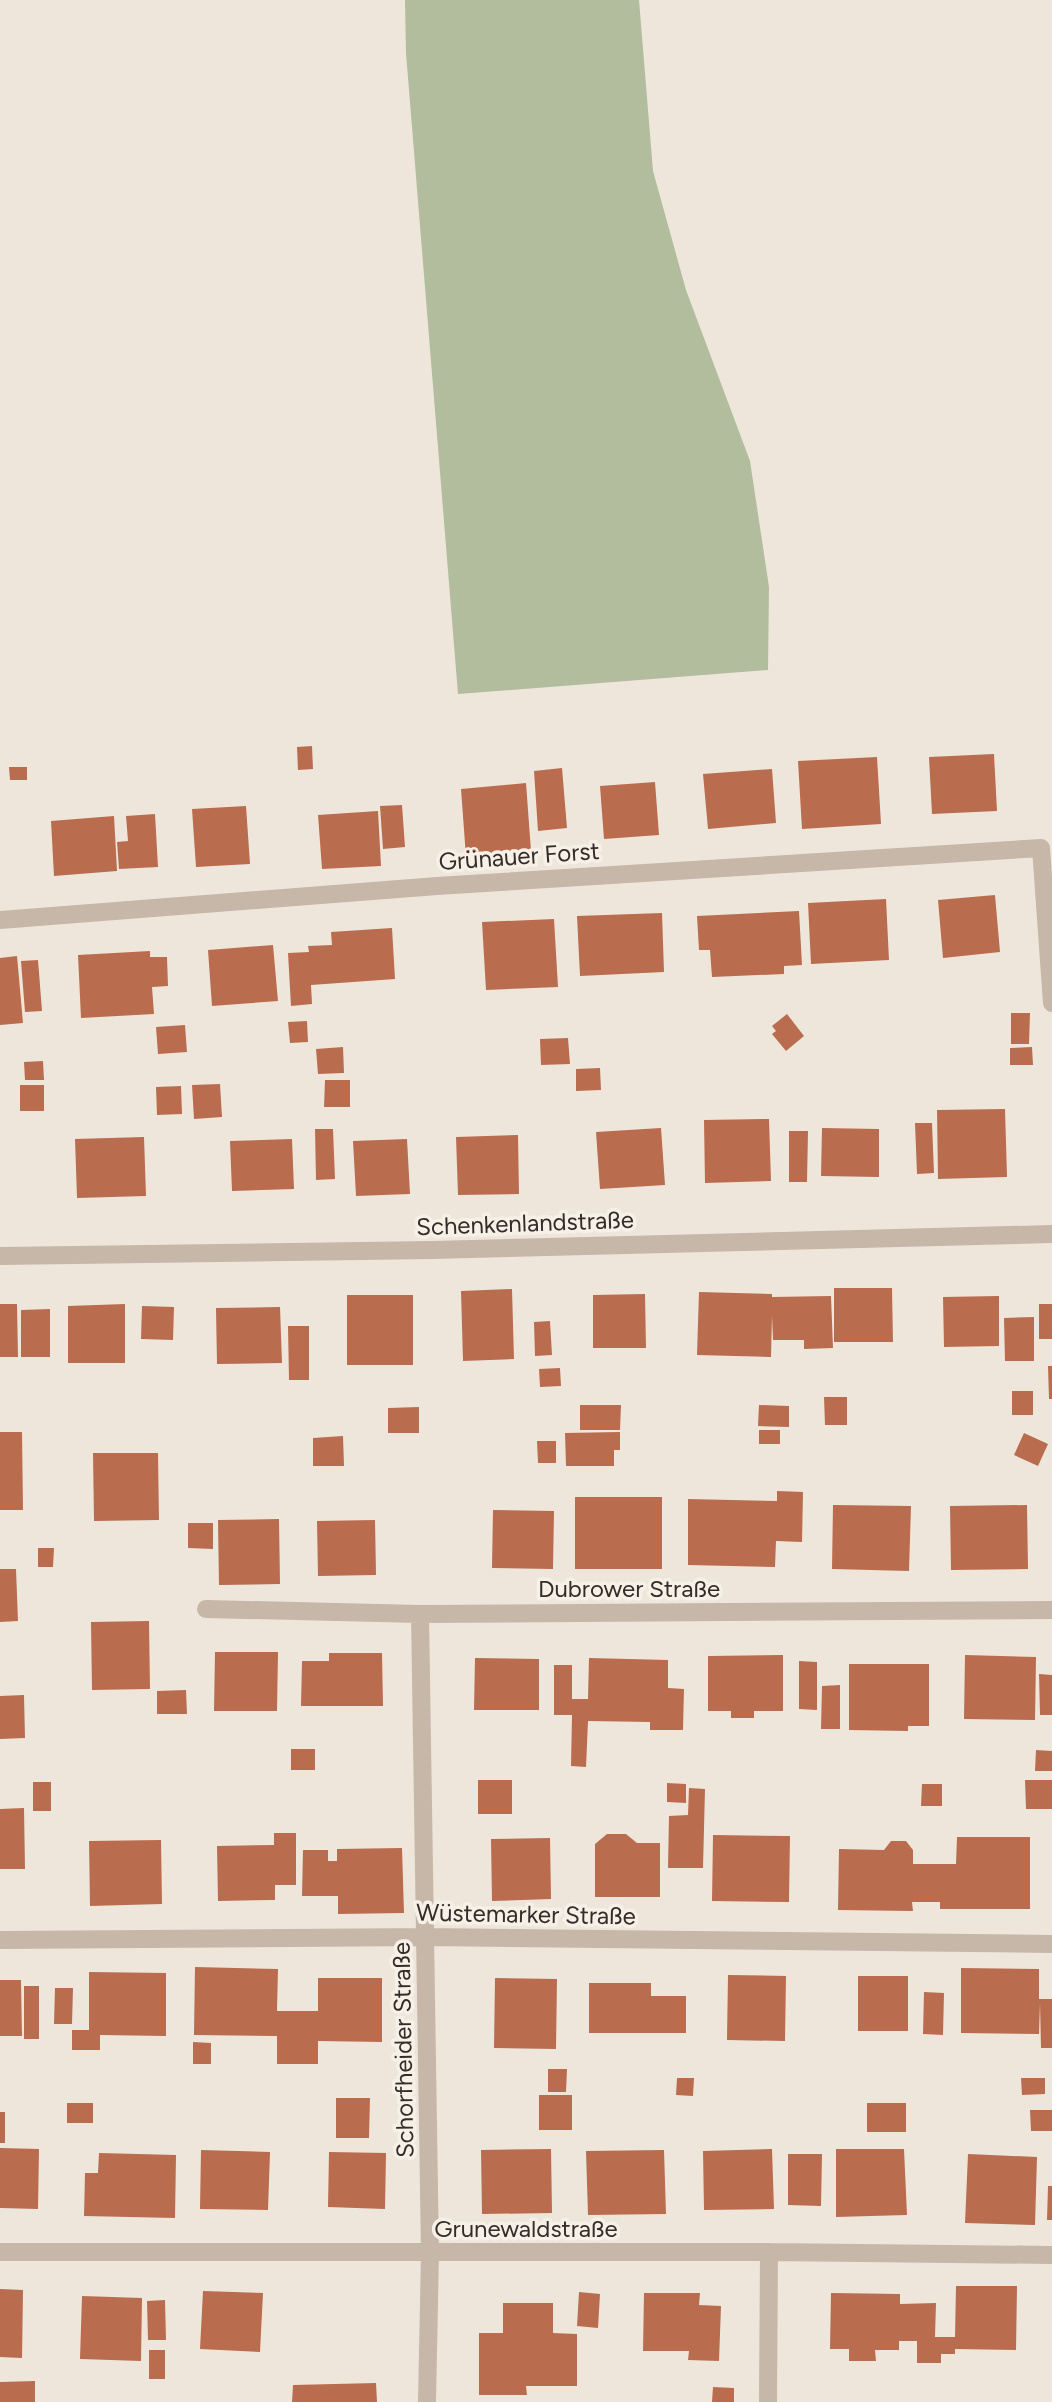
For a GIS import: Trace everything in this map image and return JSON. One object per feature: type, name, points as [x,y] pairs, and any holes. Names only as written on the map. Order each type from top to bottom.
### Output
[{"type":"street","name":"Grünauer Forst","points":[[0,920],[437,886],[1041,848],[1052,1003]]},
{"type":"street","name":"Schenkenlandstraße","points":[[0,1256],[432,1250],[1052,1234]]},
{"type":"street","name":"Dubrower Straße","points":[[206,1609],[420,1614],[1052,1610]]},
{"type":"street","name":"Schorfheider Straße","points":[[420,1614],[430,2253],[427,2402]]},
{"type":"street","name":"Wüstemarker Straße","points":[[0,1940],[426,1937],[1052,1944]]},
{"type":"street","name":"Grunewaldstraße","points":[[0,2252],[769,2252],[1052,2255]]},
{"type":"street","points":[[768,2402],[769,2252]]},
{"type":"green space","points":[[405,0],[639,0],[653,171],[686,290],[750,461],[769,587],[768,670],[458,694],[406,53]]},
{"type":"building","points":[[312,746],[313,769],[298,770],[297,747]]},
{"type":"building","points":[[994,754],[997,811],[932,814],[929,757]]},
{"type":"building","points":[[877,757],[881,824],[802,829],[798,761]]},
{"type":"building","points":[[9,767],[27,767],[27,780],[10,780]]},
{"type":"building","points":[[562,768],[567,828],[538,831],[534,771]]},
{"type":"building","points":[[772,769],[776,823],[708,829],[703,774]]},
{"type":"building","points":[[655,782],[659,835],[604,839],[600,786]]},
{"type":"building","points":[[526,783],[531,851],[466,857],[461,789]]},
{"type":"building","points":[[402,805],[405,847],[383,849],[380,806]]},
{"type":"building","points":[[246,806],[250,864],[196,867],[192,809]]},
{"type":"building","points":[[378,811],[381,866],[322,869],[318,815]]},
{"type":"building","points":[[155,814],[158,867],[119,869],[117,842],[128,841],[126,816]]},
{"type":"building","points":[[114,816],[117,871],[54,876],[51,821]]},
{"type":"building","points":[[995,895],[1000,952],[943,958],[938,900]]},
{"type":"building","points":[[886,899],[889,960],[811,964],[808,903]]},
{"type":"building","points":[[799,911],[802,965],[784,966],[784,974],[712,977],[710,950],[699,950],[697,916]]},
{"type":"building","points":[[662,913],[664,972],[580,976],[577,916]]},
{"type":"building","points":[[554,919],[558,987],[486,990],[482,922]]},
{"type":"building","points":[[392,928],[395,979],[311,985],[312,1004],[291,1006],[288,953],[309,952],[308,946],[332,945],[331,932]]},
{"type":"building","points":[[273,945],[278,1001],[212,1006],[208,950]]},
{"type":"building","points":[[150,951],[150,957],[167,957],[168,986],[152,987],[154,1014],[81,1018],[78,955]]},
{"type":"building","points":[[17,956],[23,1023],[0,1025],[0,958]]},
{"type":"building","points":[[38,960],[42,1011],[25,1012],[21,961]]},
{"type":"building","points":[[1011,1013],[1030,1013],[1029,1044],[1011,1044]]},
{"type":"building","points":[[787,1014],[804,1036],[786,1051],[772,1034],[776,1031],[772,1026]]},
{"type":"building","points":[[307,1021],[308,1042],[290,1043],[288,1022]]},
{"type":"building","points":[[185,1025],[187,1052],[158,1054],[156,1027]]},
{"type":"building","points":[[568,1038],[570,1064],[541,1065],[540,1039]]},
{"type":"building","points":[[343,1047],[344,1073],[318,1074],[316,1049]]},
{"type":"building","points":[[1032,1047],[1033,1065],[1010,1065],[1010,1048]]},
{"type":"building","points":[[43,1061],[44,1080],[25,1080],[24,1062]]},
{"type":"building","points":[[600,1068],[601,1090],[576,1091],[576,1069]]},
{"type":"building","points":[[325,1080],[350,1080],[350,1107],[324,1107]]},
{"type":"building","points":[[220,1084],[222,1117],[194,1119],[192,1085]]},
{"type":"building","points":[[20,1085],[44,1085],[44,1111],[20,1111]]},
{"type":"building","points":[[181,1086],[182,1114],[157,1115],[156,1087]]},
{"type":"building","points":[[1005,1109],[1007,1177],[938,1179],[937,1110]]},
{"type":"building","points":[[769,1119],[771,1181],[705,1183],[704,1120]]},
{"type":"building","points":[[915,1123],[932,1123],[934,1173],[917,1174]]},
{"type":"building","points":[[661,1128],[665,1185],[600,1189],[596,1132]]},
{"type":"building","points":[[822,1128],[879,1129],[879,1177],[821,1176]]},
{"type":"building","points":[[315,1129],[333,1129],[335,1179],[316,1180]]},
{"type":"building","points":[[789,1131],[808,1131],[807,1182],[789,1182]]},
{"type":"building","points":[[518,1135],[519,1194],[458,1195],[456,1137]]},
{"type":"building","points":[[144,1137],[146,1196],[77,1198],[75,1139]]},
{"type":"building","points":[[292,1139],[294,1189],[232,1191],[230,1141]]},
{"type":"building","points":[[407,1139],[410,1194],[356,1196],[353,1141]]},
{"type":"building","points":[[834,1288],[892,1288],[893,1342],[834,1342]]},
{"type":"building","points":[[512,1289],[514,1359],[463,1361],[461,1291]]},
{"type":"building","points":[[699,1292],[772,1294],[772,1297],[831,1296],[833,1348],[804,1349],[804,1340],[773,1340],[772,1315],[771,1357],[697,1355]]},
{"type":"building","points":[[645,1294],[646,1348],[593,1348],[593,1295]]},
{"type":"building","points":[[347,1295],[413,1295],[413,1365],[347,1365]]},
{"type":"building","points":[[999,1296],[999,1346],[944,1347],[943,1297]]},
{"type":"building","points":[[0,1304],[17,1304],[18,1357],[0,1357]]},
{"type":"building","points":[[125,1304],[125,1363],[68,1363],[68,1306]]},
{"type":"building","points":[[1039,1304],[1052,1304],[1052,1339],[1039,1339]]},
{"type":"building","points":[[142,1306],[174,1307],[173,1340],[141,1339]]},
{"type":"building","points":[[280,1307],[282,1363],[217,1364],[216,1308]]},
{"type":"building","points":[[50,1309],[50,1357],[21,1357],[21,1310]]},
{"type":"building","points":[[1034,1317],[1034,1361],[1005,1361],[1004,1318]]},
{"type":"building","points":[[550,1321],[552,1355],[535,1356],[534,1322]]},
{"type":"building","points":[[288,1326],[309,1326],[309,1380],[289,1380]]},
{"type":"building","points":[[1048,1366],[1052,1366],[1052,1399],[1049,1399]]},
{"type":"building","points":[[560,1368],[561,1386],[540,1387],[539,1369]]},
{"type":"building","points":[[1012,1391],[1033,1391],[1033,1415],[1012,1415]]},
{"type":"building","points":[[824,1397],[847,1397],[847,1425],[825,1425]]},
{"type":"building","points":[[580,1405],[621,1405],[620,1430],[580,1430]]},
{"type":"building","points":[[759,1405],[789,1406],[789,1427],[758,1426]]},
{"type":"building","points":[[419,1407],[419,1433],[388,1433],[388,1408]]},
{"type":"building","points":[[759,1430],[780,1430],[780,1444],[759,1444]]},
{"type":"building","points":[[0,1432],[22,1432],[23,1510],[0,1510]]},
{"type":"building","points":[[620,1432],[620,1450],[614,1450],[614,1466],[566,1466],[565,1433]]},
{"type":"building","points":[[1024,1433],[1048,1444],[1038,1466],[1014,1455]]},
{"type":"building","points":[[343,1436],[344,1466],[313,1466],[313,1438]]},
{"type":"building","points":[[537,1441],[556,1441],[556,1463],[538,1463]]},
{"type":"building","points":[[93,1453],[158,1453],[159,1520],[94,1521]]},
{"type":"building","points":[[777,1491],[803,1492],[802,1542],[776,1541],[775,1567],[688,1565],[688,1499],[777,1501]]},
{"type":"building","points":[[575,1497],[662,1497],[662,1569],[575,1569]]},
{"type":"building","points":[[833,1505],[911,1506],[909,1571],[832,1569]]},
{"type":"building","points":[[1027,1505],[1028,1569],[951,1570],[950,1506]]},
{"type":"building","points":[[493,1510],[554,1511],[553,1569],[492,1568]]},
{"type":"building","points":[[279,1519],[280,1584],[219,1585],[218,1520]]},
{"type":"building","points":[[375,1520],[376,1575],[318,1576],[317,1521]]},
{"type":"building","points":[[188,1523],[213,1523],[213,1549],[188,1548]]},
{"type":"building","points":[[38,1548],[54,1548],[53,1567],[38,1567]]},
{"type":"building","points":[[0,1569],[16,1569],[18,1621],[0,1622]]},
{"type":"building","points":[[149,1621],[150,1689],[92,1690],[91,1622]]},
{"type":"building","points":[[215,1652],[278,1652],[277,1711],[214,1711]]},
{"type":"building","points":[[329,1653],[382,1653],[383,1706],[301,1706],[302,1661],[329,1661]]},
{"type":"building","points":[[783,1655],[783,1711],[754,1711],[754,1718],[731,1718],[731,1711],[708,1711],[708,1656]]},
{"type":"building","points":[[965,1655],[1036,1657],[1035,1720],[964,1719]]},
{"type":"building","points":[[475,1658],[539,1659],[539,1710],[474,1710]]},
{"type":"building","points":[[589,1658],[668,1660],[668,1688],[684,1689],[683,1730],[650,1730],[650,1722],[588,1721],[586,1767],[571,1766],[572,1715],[554,1715],[554,1665],[572,1665],[572,1699],[588,1699]]},
{"type":"building","points":[[799,1661],[817,1662],[817,1710],[799,1709]]},
{"type":"building","points":[[849,1664],[929,1664],[929,1726],[908,1726],[908,1731],[849,1730]]},
{"type":"building","points":[[1039,1674],[1052,1675],[1052,1715],[1040,1715]]},
{"type":"building","points":[[840,1685],[840,1729],[821,1729],[822,1686]]},
{"type":"building","points":[[186,1690],[187,1714],[157,1714],[157,1691]]},
{"type":"building","points":[[24,1695],[25,1738],[0,1739],[0,1696]]},
{"type":"building","points":[[291,1749],[315,1749],[315,1770],[291,1770]]},
{"type":"building","points":[[1036,1750],[1052,1751],[1052,1771],[1035,1771]]},
{"type":"building","points":[[478,1780],[512,1780],[512,1814],[478,1814]]},
{"type":"building","points":[[1025,1780],[1052,1780],[1052,1809],[1026,1809]]},
{"type":"building","points":[[33,1782],[51,1782],[51,1811],[33,1811]]},
{"type":"building","points":[[667,1783],[686,1784],[686,1803],[667,1802]]},
{"type":"building","points":[[922,1784],[942,1784],[942,1806],[921,1806]]},
{"type":"building","points":[[689,1788],[705,1789],[703,1868],[668,1868],[669,1816],[688,1815]]},
{"type":"building","points":[[24,1808],[25,1869],[0,1869],[0,1809]]},
{"type":"building","points":[[274,1833],[296,1833],[296,1885],[275,1885],[275,1900],[218,1901],[217,1846],[274,1845]]},
{"type":"building","points":[[607,1834],[626,1834],[637,1843],[660,1843],[660,1897],[595,1897],[595,1844]]},
{"type":"building","points":[[713,1835],[790,1836],[789,1902],[712,1901]]},
{"type":"building","points":[[957,1837],[1030,1837],[1030,1909],[940,1909],[940,1902],[912,1902],[913,1911],[838,1910],[839,1849],[884,1850],[891,1841],[906,1841],[913,1850],[913,1864],[956,1864]]},
{"type":"building","points":[[550,1838],[551,1899],[492,1901],[491,1839]]},
{"type":"building","points":[[161,1840],[162,1904],[90,1906],[89,1841]]},
{"type":"building","points":[[402,1848],[404,1913],[338,1914],[338,1896],[302,1896],[303,1850],[328,1850],[328,1861],[337,1861],[337,1849]]},
{"type":"building","points":[[195,1967],[278,1969],[277,2011],[318,2011],[318,1978],[382,1978],[382,2042],[318,2041],[318,2064],[277,2064],[277,2036],[194,2035]]},
{"type":"building","points":[[961,1968],[1039,1969],[1039,1999],[1052,1999],[1052,2048],[1041,2048],[1040,2003],[1039,2034],[961,2033]]},
{"type":"building","points":[[89,1972],[166,1973],[166,2036],[100,2035],[100,2050],[72,2050],[72,2030],[89,2030]]},
{"type":"building","points":[[728,1975],[786,1976],[785,2041],[727,2040]]},
{"type":"building","points":[[858,1976],[908,1976],[908,2031],[858,2031]]},
{"type":"building","points":[[495,1978],[557,1979],[556,2049],[494,2048]]},
{"type":"building","points":[[0,1980],[21,1980],[22,2036],[0,2036]]},
{"type":"building","points":[[589,1983],[651,1983],[651,1996],[686,1996],[686,2033],[589,2033]]},
{"type":"building","points":[[24,1986],[39,1986],[39,2039],[24,2039]]},
{"type":"building","points":[[55,1988],[73,1988],[72,2024],[54,2024]]},
{"type":"building","points":[[924,1992],[944,1993],[943,2035],[923,2034]]},
{"type":"building","points":[[193,2042],[211,2043],[211,2064],[193,2064]]},
{"type":"building","points":[[548,2069],[567,2069],[566,2092],[548,2092]]},
{"type":"building","points":[[677,2078],[694,2078],[693,2096],[676,2095]]},
{"type":"building","points":[[1021,2078],[1045,2078],[1045,2094],[1022,2095]]},
{"type":"building","points":[[539,2095],[572,2095],[572,2130],[539,2130]]},
{"type":"building","points":[[336,2098],[370,2098],[369,2138],[336,2138]]},
{"type":"building","points":[[67,2103],[93,2103],[93,2123],[67,2123]]},
{"type":"building","points":[[867,2103],[906,2103],[906,2132],[867,2132]]},
{"type":"building","points":[[1030,2110],[1052,2110],[1052,2131],[1031,2131]]},
{"type":"building","points":[[0,2112],[5,2112],[5,2143],[0,2143]]},
{"type":"building","points":[[0,2148],[39,2149],[38,2209],[0,2208]]},
{"type":"building","points":[[551,2149],[552,2213],[482,2214],[481,2150]]},
{"type":"building","points":[[772,2149],[774,2209],[704,2210],[703,2151]]},
{"type":"building","points":[[836,2149],[904,2149],[907,2215],[836,2217]]},
{"type":"building","points":[[201,2150],[270,2152],[268,2210],[200,2209]]},
{"type":"building","points":[[664,2150],[666,2214],[588,2215],[586,2151]]},
{"type":"building","points":[[329,2152],[386,2153],[385,2209],[328,2207]]},
{"type":"building","points":[[99,2153],[176,2155],[175,2218],[84,2216],[85,2173],[98,2173]]},
{"type":"building","points":[[788,2154],[822,2154],[821,2206],[788,2205]]},
{"type":"building","points":[[968,2154],[1037,2157],[1035,2225],[965,2223]]},
{"type":"building","points":[[1048,2186],[1052,2186],[1052,2220],[1047,2220]]},
{"type":"building","points":[[956,2286],[1017,2286],[1016,2350],[955,2349],[955,2354],[941,2354],[941,2363],[917,2363],[917,2341],[899,2341],[899,2350],[875,2350],[876,2361],[849,2361],[849,2349],[830,2349],[831,2293],[900,2294],[900,2304],[936,2303],[935,2337],[955,2337]]},
{"type":"building","points":[[0,2289],[23,2290],[22,2358],[0,2357]]},
{"type":"building","points":[[203,2291],[263,2293],[260,2352],[200,2349]]},
{"type":"building","points":[[579,2292],[600,2294],[598,2328],[577,2326]]},
{"type":"building","points":[[644,2293],[700,2293],[699,2305],[721,2306],[719,2361],[688,2360],[689,2351],[643,2351]]},
{"type":"building","points":[[82,2296],[142,2298],[141,2361],[80,2359]]},
{"type":"building","points":[[165,2300],[166,2340],[148,2340],[147,2301]]},
{"type":"building","points":[[503,2303],[553,2303],[553,2333],[577,2334],[577,2386],[526,2386],[527,2395],[479,2395],[479,2333],[503,2333]]},
{"type":"building","points":[[149,2350],[165,2350],[165,2379],[149,2379]]},
{"type":"building","points":[[35,2381],[35,2402],[0,2402],[0,2382]]},
{"type":"building","points":[[376,2383],[377,2402],[292,2402],[293,2385]]},
{"type":"building","points":[[713,2387],[734,2388],[734,2402],[712,2402]]}]
